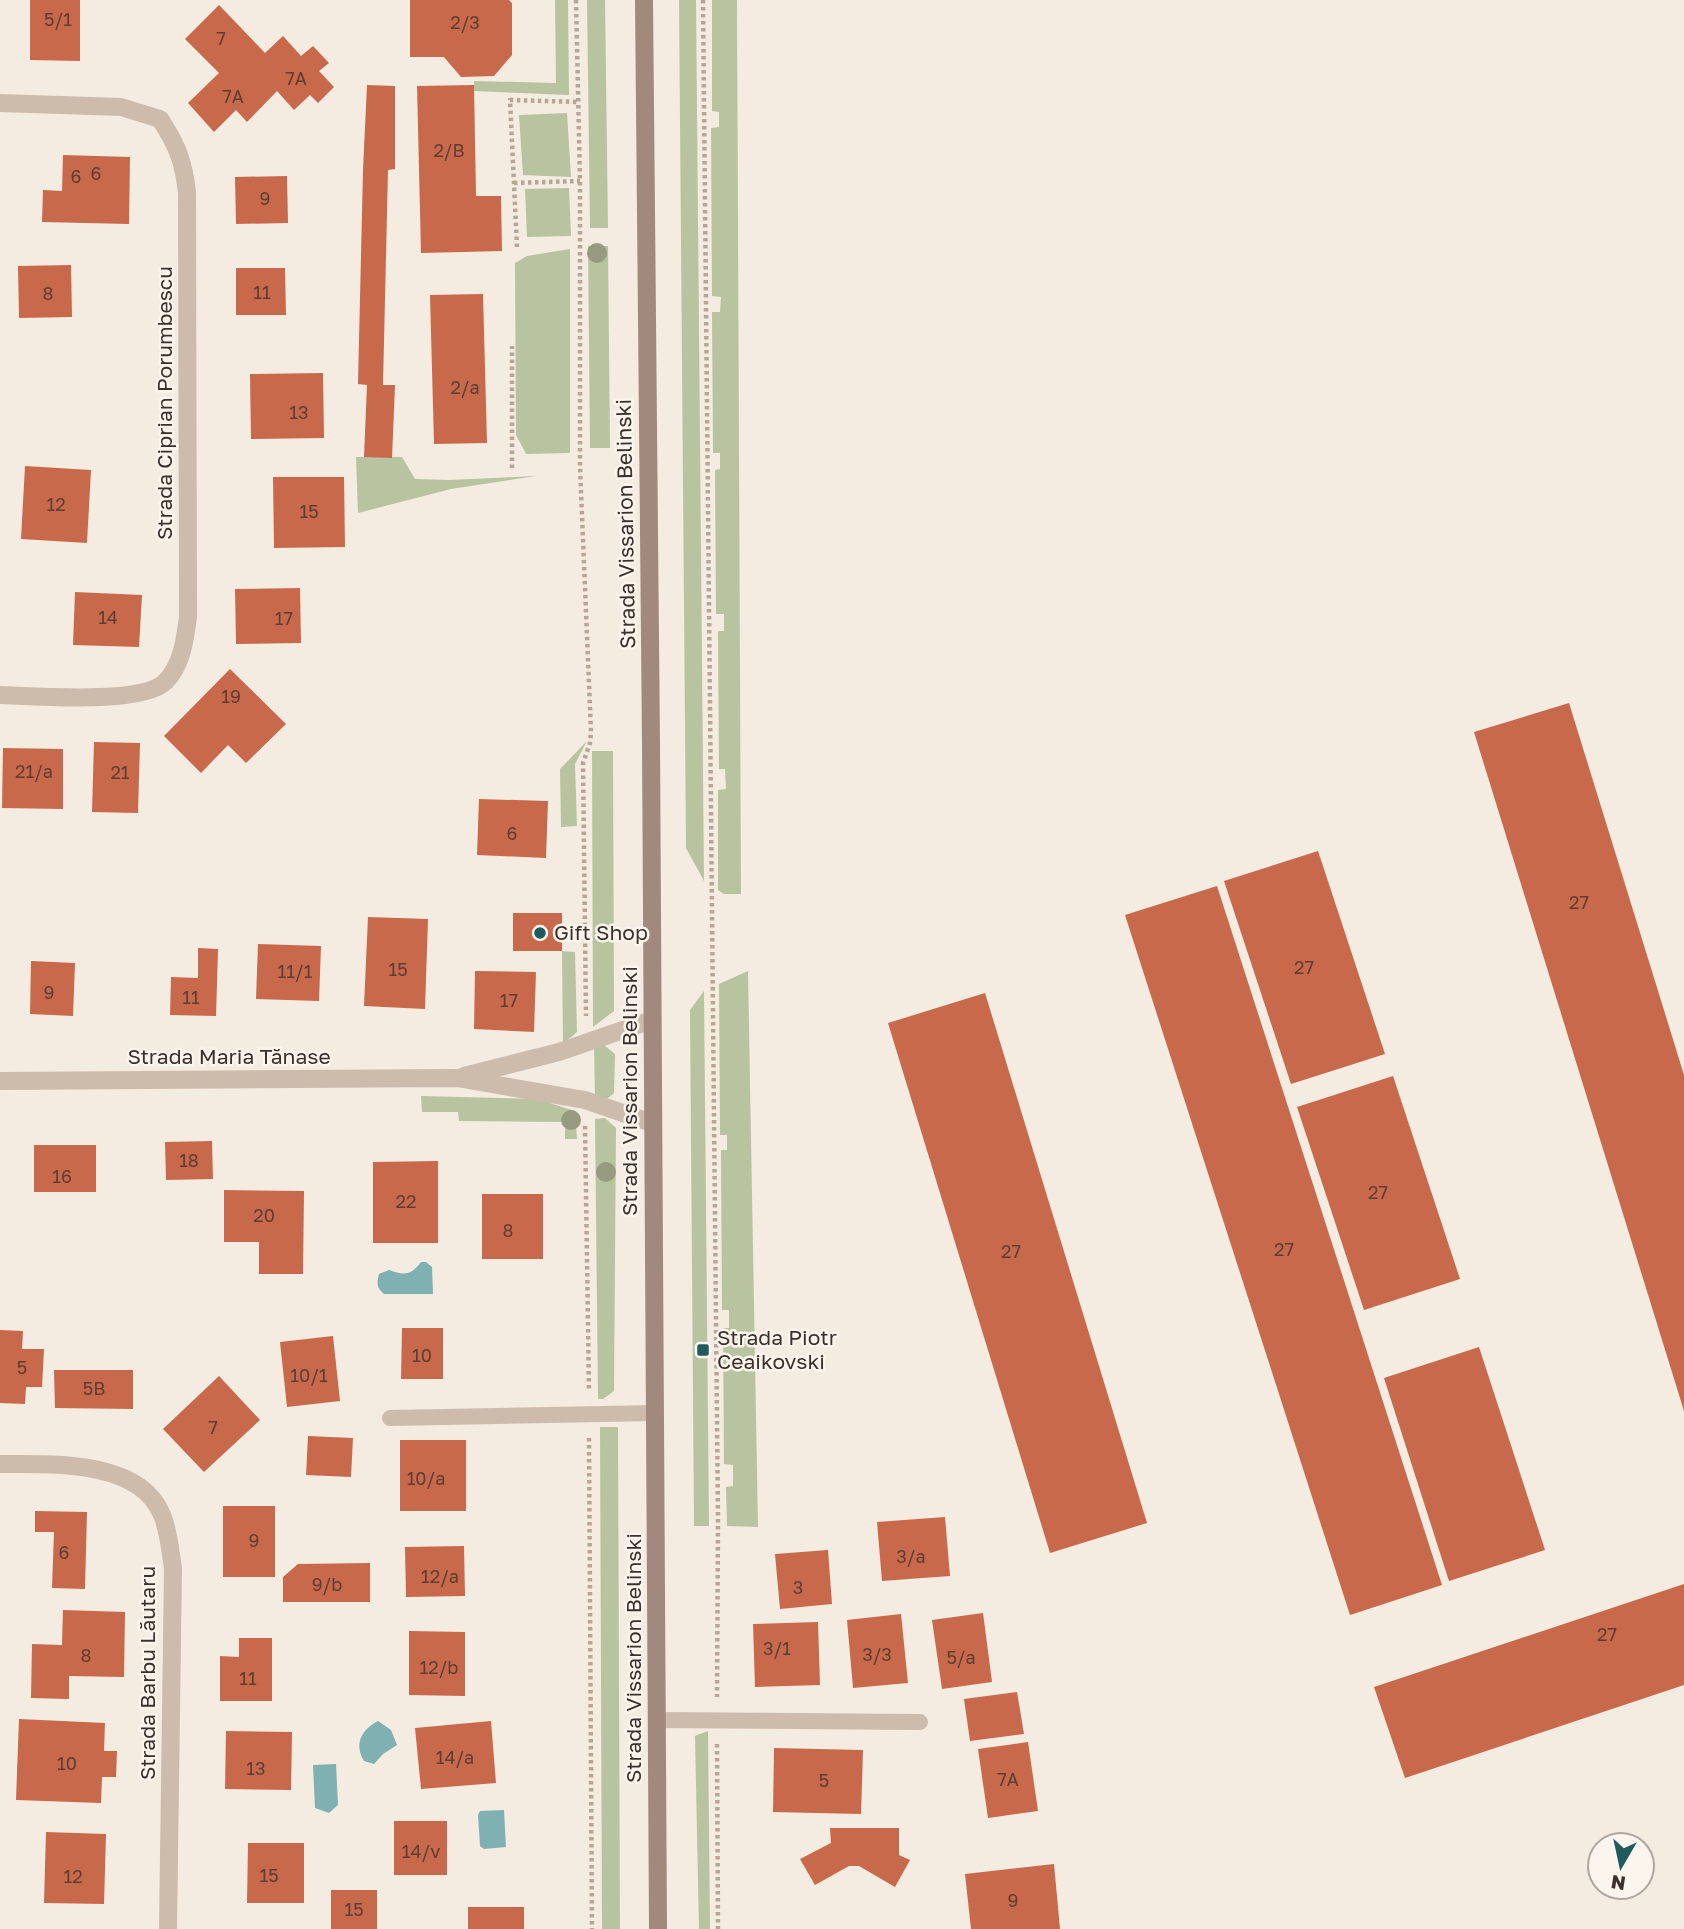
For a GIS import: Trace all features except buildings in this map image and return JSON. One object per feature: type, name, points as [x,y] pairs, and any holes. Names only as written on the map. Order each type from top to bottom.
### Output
[{"type":"main road","name":"Strada Vissarion Belinski","points":[[644,0],[659,1929]]},
{"type":"street","name":"Strada Ciprian Porumbescu","points":[[0,103],[121,107],[160,118],[175,142],[184,168],[187,193],[188,617],[184,644],[175,668],[164,684],[141,693],[83,697],[0,695]]},
{"type":"street","name":"Strada Maria Tănase","points":[[457,1078],[559,1052],[652,1020]]},
{"type":"street","name":"Strada Maria Tănase","points":[[0,1081],[457,1078],[585,1100],[652,1124]]},
{"type":"street","name":"Strada Barbu Lăutaru","points":[[0,1464],[74,1466],[116,1474],[143,1487],[162,1513],[173,1568],[168,1929]]},
{"type":"lane","points":[[390,1418],[655,1413]]},
{"type":"lane","points":[[657,1720],[920,1722]]},
{"type":"path","points":[[576,0],[580,181],[580,467],[591,732],[583,763],[586,1042]]},
{"type":"path","points":[[703,0],[718,1507],[718,1929]]},
{"type":"path","points":[[517,247],[510,100],[579,102]]},
{"type":"path","points":[[514,183],[580,181]]},
{"type":"path","points":[[512,346],[512,468]]},
{"type":"path","points":[[585,1100],[592,1929]]},
{"type":"green space","points":[[555,0],[568,0],[569,95],[474,91],[474,81],[556,83]]},
{"type":"green space","points":[[587,0],[605,0],[608,228],[590,228]]},
{"type":"green space","points":[[679,0],[696,0],[704,881],[686,848]]},
{"type":"green space","points":[[712,0],[737,0],[741,894],[724,894],[718,890],[718,790],[726,789],[725,769],[719,769],[718,631],[724,631],[724,614],[716,614],[715,470],[720,469],[720,453],[713,453],[712,312],[720,312],[721,297],[712,296],[711,128],[719,127],[719,112],[712,111]]},
{"type":"green space","points":[[567,113],[571,177],[523,175],[519,115]]},
{"type":"green space","points":[[569,188],[571,236],[527,237],[525,189]]},
{"type":"green space","points":[[588,246],[608,246],[610,448],[590,448]]},
{"type":"green space","points":[[570,249],[570,453],[526,454],[516,435],[515,263],[527,256]]},
{"type":"green space","points":[[356,457],[402,457],[415,479],[536,476],[451,489],[358,513]]},
{"type":"green space","points":[[587,741],[575,764],[577,826],[561,827],[560,769]]},
{"type":"green space","points":[[592,751],[613,751],[614,1011],[593,1027]]},
{"type":"green space","points":[[562,951],[575,952],[577,1032],[563,1044]]},
{"type":"green space","points":[[748,971],[758,1527],[727,1526],[726,1487],[733,1486],[733,1465],[724,1464],[723,1328],[729,1328],[729,1310],[722,1310],[721,1150],[727,1150],[727,1135],[720,1135],[719,984]]},
{"type":"green space","points":[[704,991],[709,1526],[694,1526],[690,1010]]},
{"type":"green space","points":[[594,1045],[604,1045],[615,1054],[614,1093],[608,1098],[595,1098]]},
{"type":"green space","points":[[421,1096],[537,1099],[575,1111],[577,1139],[565,1139],[565,1122],[459,1121],[458,1112],[422,1112]]},
{"type":"green space","points":[[605,1118],[616,1128],[614,1391],[603,1399],[598,1399],[595,1119]]},
{"type":"green space","points":[[600,1427],[618,1427],[620,1929],[602,1929]]},
{"type":"green space","points":[[708,1731],[710,1929],[699,1929],[695,1736]]},
{"type":"water","points":[[421,1262],[432,1267],[433,1294],[384,1294],[380,1289],[379,1274],[389,1270],[407,1273]]},
{"type":"water","points":[[378,1721],[391,1730],[397,1745],[374,1764],[364,1761],[360,1743],[363,1733]]},
{"type":"water","points":[[336,1764],[338,1805],[329,1813],[315,1808],[313,1765]]},
{"type":"water","points":[[504,1810],[506,1847],[484,1849],[480,1846],[480,1811]]},
{"type":"place","name":"Gift Shop","points":[[540,933]]},
{"type":"place","name":"Strada Piotr Ceaikovski","points":[[703,1350]]}]
